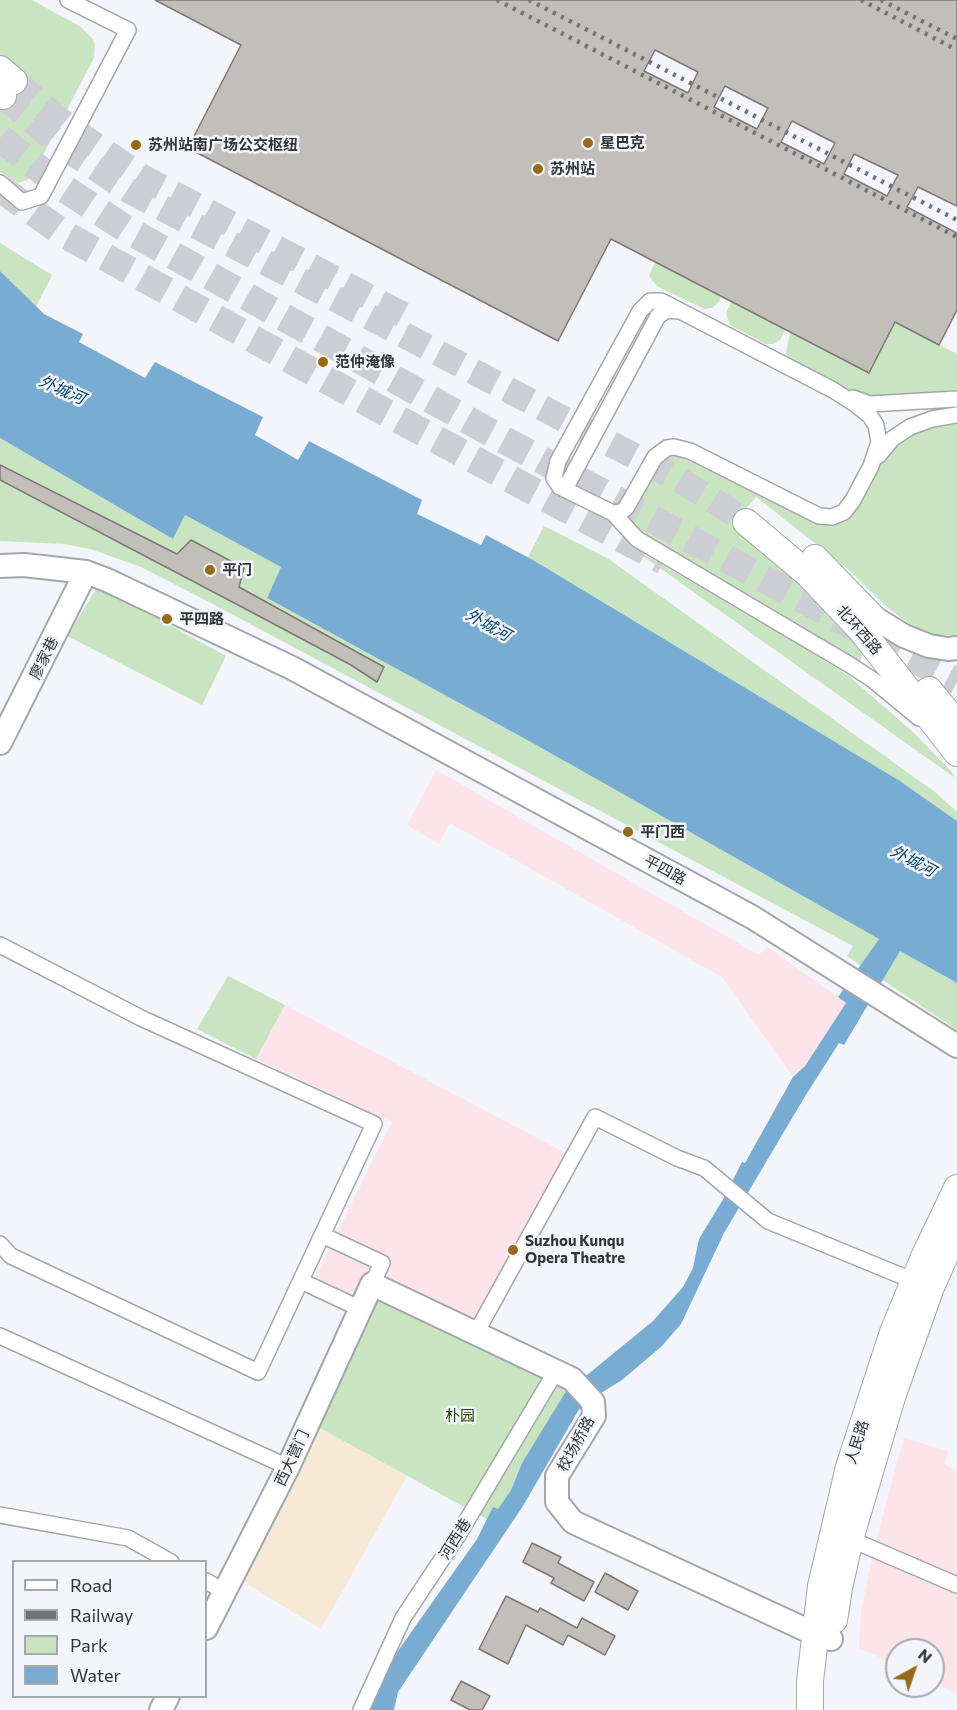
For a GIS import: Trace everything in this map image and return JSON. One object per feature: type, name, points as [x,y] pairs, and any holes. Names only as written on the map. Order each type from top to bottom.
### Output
[{"type":"main road","name":"北环西路","points":[[751,515],[819,561],[873,617],[955,740],[861,630],[751,515]]},
{"type":"main road","name":"人民路","points":[[826,1710],[821,1586],[849,1467],[893,1332],[924,1257],[957,1188]]},
{"type":"main road","name":"人民路","points":[[810,1710],[823,1636],[839,1587],[869,1472],[931,1287],[957,1229]]},
{"type":"street","points":[[0,183],[22,202],[41,196],[128,30],[68,0]]},
{"type":"street","points":[[612,513],[618,513],[626,508],[655,457],[667,448],[674,447],[690,451],[819,516],[832,517],[844,512],[854,500],[878,449],[879,434],[876,425],[864,410],[833,390],[680,311],[657,300],[650,301],[643,306],[556,465],[554,478],[564,489],[612,513],[638,540],[793,630],[873,680],[955,740]]},
{"type":"street","points":[[833,390],[870,404],[957,399]]},
{"type":"street","points":[[871,466],[886,444],[904,430],[932,419],[957,415]]},
{"type":"street","name":"平四路","points":[[0,566],[24,565],[86,572],[292,668],[752,917],[957,1047]]},
{"type":"street","name":"廖家巷","points":[[0,743],[86,572]]},
{"type":"street","points":[[873,617],[904,636],[929,646],[957,648]]},
{"type":"street","points":[[0,945],[141,1018],[374,1124],[258,1372],[11,1256],[0,1244]]},
{"type":"street","points":[[476,1333],[595,1117],[677,1158],[704,1168],[768,1221],[914,1281]]},
{"type":"street","points":[[322,1235],[382,1263],[372,1284]]},
{"type":"street","points":[[301,1281],[361,1309]]},
{"type":"street","name":"校场桥路","points":[[372,1284],[564,1375],[592,1402],[594,1416],[557,1476],[557,1502],[573,1522],[823,1636]]},
{"type":"street","name":"西大营门","points":[[207,1626],[288,1467],[372,1284]]},
{"type":"street","points":[[0,1336],[288,1467]]},
{"type":"street","name":"河西巷","points":[[361,1710],[403,1618],[564,1375]]},
{"type":"street","points":[[0,1515],[128,1538],[167,1560]]},
{"type":"street","points":[[850,1539],[957,1585]]},
{"type":"street","points":[[207,1582],[225,1592]]},
{"type":"shaded area","points":[[436,770],[759,955],[767,947],[847,1003],[805,1066],[793,1077],[722,977],[450,823],[439,844],[407,825]]},
{"type":"shaded area","points":[[285,1005],[571,1156],[483,1328],[348,1314],[307,1294],[392,1122],[256,1059]]},
{"type":"shaded area","points":[[318,1427],[407,1476],[321,1629],[240,1580]]},
{"type":"shaded area","points":[[904,1438],[948,1451],[945,1465],[957,1471],[957,1694],[945,1688],[945,1638],[885,1638],[885,1660],[859,1648],[861,1612],[874,1548]]},
{"type":"green space","points":[[0,0],[32,0],[81,27],[93,39],[95,45],[94,58],[34,172],[27,180],[18,183],[0,172]]},
{"type":"green space","points":[[0,243],[52,275],[36,307],[0,271]]},
{"type":"green space","points":[[655,262],[721,297],[719,302],[712,308],[704,309],[657,286],[649,276]]},
{"type":"green space","points":[[731,302],[785,330],[780,340],[774,344],[766,344],[730,325],[726,313]]},
{"type":"green space","points":[[895,322],[957,354],[957,389],[923,395],[869,396],[858,394],[799,365],[787,356],[790,332],[869,373]]},
{"type":"green space","points":[[957,420],[957,635],[936,635],[912,626],[887,607],[848,569],[756,497],[732,525],[805,589],[856,642],[862,655],[860,663],[648,540],[626,518],[655,463],[673,453],[691,458],[803,518],[825,525],[837,524],[851,514],[883,455],[913,430]]},
{"type":"green space","points":[[0,438],[173,539],[185,515],[281,567],[267,598],[538,746],[957,983],[957,1030],[847,956],[853,946],[141,567],[90,549],[64,544],[0,541]]},
{"type":"green space","points":[[544,526],[607,558],[935,792],[957,812],[957,821],[900,781],[528,557]]},
{"type":"green space","points":[[626,544],[795,642],[850,677],[914,733],[955,778]]},
{"type":"green space","points":[[96,589],[122,599],[226,656],[202,705],[67,636]]},
{"type":"green space","points":[[228,976],[285,1005],[256,1059],[197,1029]]},
{"type":"green space","name":"朴园","points":[[379,1292],[574,1384],[522,1463],[511,1490],[498,1510],[493,1508],[488,1520],[318,1427]]},
{"type":"water","name":"外城河","points":[[0,271],[44,314],[83,334],[79,342],[145,378],[155,362],[263,417],[255,435],[298,460],[309,441],[422,500],[417,514],[481,545],[486,535],[533,560],[900,781],[957,821],[957,983],[900,951],[844,1045],[839,1043],[804,1098],[724,1233],[681,1324],[662,1346],[622,1380],[585,1403],[578,1411],[523,1506],[398,1692],[394,1710],[370,1710],[377,1685],[388,1665],[477,1539],[493,1507],[498,1509],[511,1490],[522,1463],[565,1393],[653,1321],[683,1287],[693,1268],[699,1239],[742,1162],[745,1163],[793,1077],[805,1066],[846,1003],[838,997],[879,939],[538,746],[267,598],[281,567],[185,515],[173,539],[0,438]]},
{"type":"building","name":"苏州站","points":[[155,0],[957,0],[957,206],[918,187],[907,207],[957,233],[957,310],[939,345],[895,322],[869,373],[611,239],[558,341],[188,148],[241,45]],"holes":[[[655,50],[698,72],[688,93],[644,71]],[[725,86],[768,108],[757,129],[714,107]],[[792,121],[835,143],[824,164],[781,142]],[[854,154],[898,175],[887,196],[844,174]]]},
{"type":"building","points":[[0,465],[177,554],[191,540],[244,568],[239,587],[384,667],[377,682],[351,665],[0,480]]},
{"type":"building","points":[[532,1543],[561,1557],[558,1563],[594,1582],[584,1601],[551,1583],[554,1578],[523,1562]]},
{"type":"building","points":[[605,1573],[638,1591],[628,1610],[595,1592]]},
{"type":"building","points":[[506,1596],[538,1612],[540,1608],[577,1628],[582,1618],[615,1636],[605,1655],[568,1635],[563,1645],[526,1625],[508,1664],[479,1649]]},
{"type":"building","points":[[461,1681],[490,1696],[482,1710],[470,1710],[451,1700]]},
{"type":"tunnel","points":[[14,81],[67,126],[142,177],[403,315]]},
{"type":"tunnel","points":[[3,96],[58,143],[130,191],[676,478],[746,522]]},
{"type":"tunnel","points":[[0,138],[62,187],[126,229],[491,433],[957,682]]},
{"type":"tunnel","points":[[0,188],[64,234],[383,411],[664,561]]},
{"type":"railway","points":[[497,0],[957,237]]},
{"type":"railway","points":[[529,0],[957,220]]},
{"type":"railway","points":[[861,0],[957,50]]},
{"type":"railway","points":[[881,0],[957,39]]},
{"type":"place","name":"星巴克","points":[[588,143]]},
{"type":"place","name":"苏州站南广场公交枢纽","points":[[136,145]]},
{"type":"place","name":"苏州站","points":[[538,169]]},
{"type":"place","name":"范仲淹像","points":[[323,362]]},
{"type":"place","name":"平门","points":[[210,570]]},
{"type":"place","name":"平四路","points":[[167,619]]},
{"type":"place","name":"平门西","points":[[628,832]]},
{"type":"place","name":"Suzhou Kunqu Opera Theatre","points":[[513,1250]]}]
